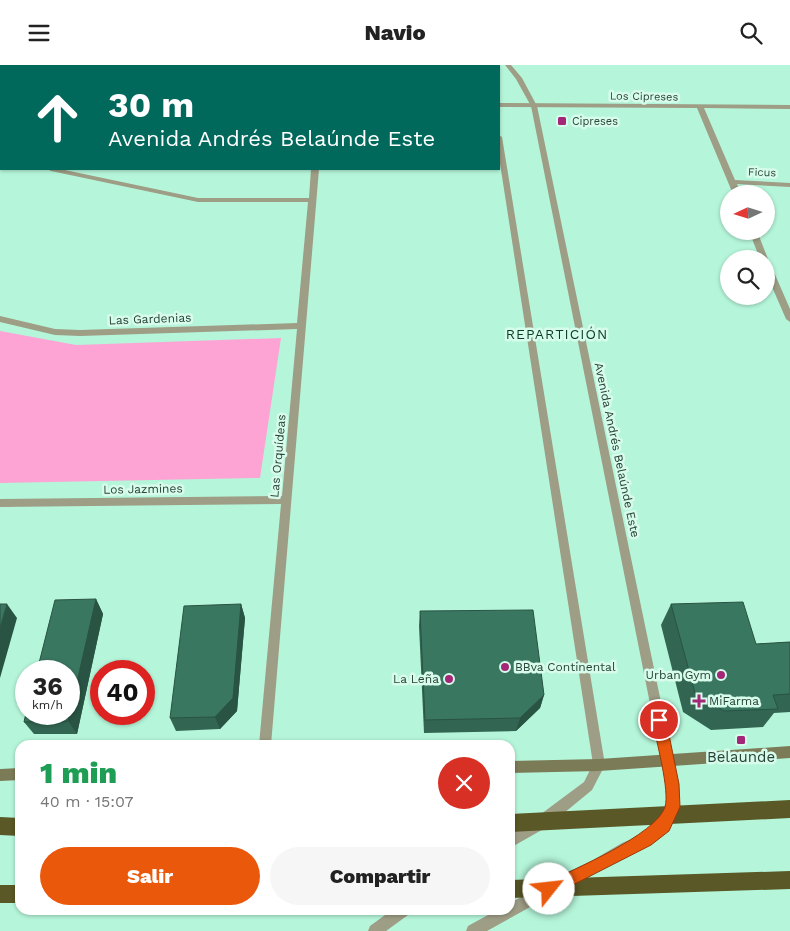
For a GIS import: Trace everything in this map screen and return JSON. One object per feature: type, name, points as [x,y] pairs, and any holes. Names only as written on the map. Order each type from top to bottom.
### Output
[{"type":"highway","points":[[515,823],[668,817],[790,809]]},
{"type":"highway","points":[[0,826],[15,827]]},
{"type":"highway","points":[[515,889],[790,880]]},
{"type":"highway","points":[[0,894],[15,894]]},
{"type":"main road","points":[[515,767],[599,765],[790,752]]},
{"type":"main road","points":[[0,775],[15,774]]},
{"type":"street","name":"Avenida Andrés Belaúnde Este","points":[[508,65],[520,78],[534,105],[672,784],[673,807],[668,817]]},
{"type":"street","name":"Los Cipreses","points":[[500,105],[790,107]]},
{"type":"street","points":[[700,107],[733,185]]},
{"type":"street","points":[[500,143],[599,765],[588,785],[542,822],[515,838]]},
{"type":"street","points":[[56,170],[198,200],[312,200]]},
{"type":"street","name":"Las Orquídeas","points":[[265,740],[315,170]]},
{"type":"street","name":"Ficus","points":[[732,182],[790,185]]},
{"type":"street","points":[[775,280],[786,300],[790,319]]},
{"type":"street","name":"Las Gardenias","points":[[0,319],[55,332],[80,333],[302,326]]},
{"type":"street","name":"Los Jazmines","points":[[0,503],[286,500]]},
{"type":"street","points":[[515,908],[646,840],[664,825],[668,817]]},
{"type":"street","points":[[375,931],[396,915]]},
{"type":"street","points":[[473,931],[502,915]]},
{"type":"shaded area","points":[[0,331],[76,345],[281,338],[260,478],[0,483]]},
{"type":"building","points":[[96,599],[80,669],[80,660],[40,660],[55,600]]},
{"type":"building","points":[[743,602],[756,644],[790,642],[790,694],[773,695],[778,709],[724,711],[695,693],[671,604]]},
{"type":"building","points":[[0,604],[7,604],[0,628]]},
{"type":"building","points":[[241,604],[233,698],[215,717],[170,718],[184,606]]},
{"type":"building","points":[[533,610],[544,695],[520,718],[425,720],[420,611]]},
{"type":"place","name":"Cipreses","points":[[562,121]]},
{"type":"place","name":"BBva Continental","points":[[505,667]]},
{"type":"place","name":"Urban Gym","points":[[721,675]]},
{"type":"place","name":"La Leña","points":[[449,679]]},
{"type":"place","name":"MiFarma","points":[[699,701]]},
{"type":"place","name":"Belaunde","points":[[741,740]]},
{"type":"district","name":"REPARTICIÓN","points":[[557,334]]},
{"type":"route","points":[[549,889],[646,840],[664,825],[673,807],[672,784],[659,720]]}]
